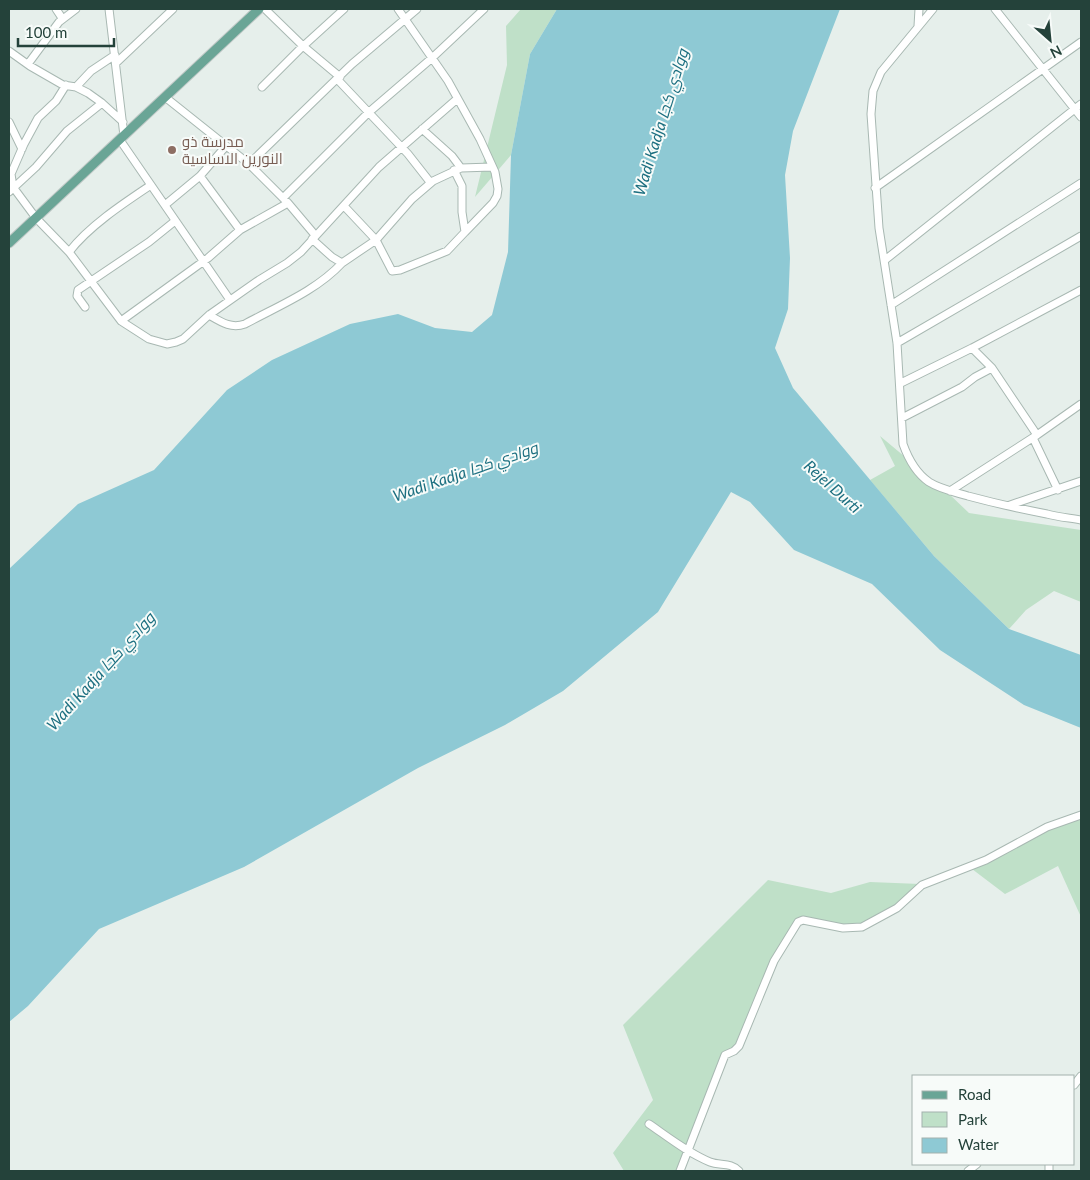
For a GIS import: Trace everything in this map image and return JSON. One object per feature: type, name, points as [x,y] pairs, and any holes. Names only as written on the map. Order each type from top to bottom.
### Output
[{"type":"main road","points":[[9,243],[259,9]]},
{"type":"street","points":[[56,9],[62,18]]},
{"type":"street","points":[[28,64],[62,18],[76,9]]},
{"type":"street","points":[[109,9],[123,122],[122,138],[151,185],[230,300]]},
{"type":"street","points":[[116,63],[173,9]]},
{"type":"street","points":[[264,9],[339,78],[368,113],[415,162],[430,182]]},
{"type":"street","points":[[262,87],[344,9]]},
{"type":"street","points":[[344,206],[376,240],[392,271],[396,271],[447,251],[493,203],[497,196],[497,180],[480,139],[432,58],[398,9]]},
{"type":"street","points":[[249,164],[370,48],[417,9]]},
{"type":"street","points":[[121,321],[203,261],[240,230],[286,201],[368,113],[432,58],[484,9]]},
{"type":"street","points":[[918,26],[919,9]]},
{"type":"street","points":[[933,9],[881,72],[873,91],[871,114],[879,228],[886,260],[901,383],[901,431],[903,444],[907,456],[920,475],[929,482],[950,491],[1049,515],[1081,520]]},
{"type":"street","points":[[995,9],[1081,117]]},
{"type":"street","points":[[876,188],[1081,42]]},
{"type":"street","points":[[9,51],[66,85],[76,86],[102,103],[123,122]]},
{"type":"street","points":[[76,86],[91,71],[115,55]]},
{"type":"street","points":[[66,85],[56,101],[38,118],[11,174],[11,189],[69,252],[121,321],[141,335],[167,344],[183,339],[209,315],[301,252],[379,167],[457,99]]},
{"type":"street","points":[[165,97],[249,164],[286,201],[332,257],[342,263]]},
{"type":"street","points":[[11,189],[36,167],[67,131],[102,103]]},
{"type":"street","points":[[886,260],[1081,104]]},
{"type":"street","points":[[9,122],[22,149]]},
{"type":"street","points":[[422,129],[452,156],[458,169],[462,186],[462,212],[465,232]]},
{"type":"street","points":[[165,205],[200,176],[226,146]]},
{"type":"street","points":[[209,315],[227,325],[240,326],[245,324],[301,294],[376,240],[388,228],[398,213],[430,182],[458,169],[492,167]]},
{"type":"street","points":[[200,176],[240,230]]},
{"type":"street","points":[[891,305],[1081,183]]},
{"type":"street","points":[[69,252],[86,234],[151,185]]},
{"type":"street","points":[[85,307],[77,292],[149,242],[175,221]]},
{"type":"street","points":[[897,344],[1081,236]]},
{"type":"street","points":[[901,383],[1081,290]]},
{"type":"street","points":[[972,348],[992,368],[1035,437],[1058,490]]},
{"type":"street","points":[[902,418],[962,387],[976,376],[992,368]]},
{"type":"street","points":[[950,491],[1035,437],[1081,404]]},
{"type":"street","points":[[1010,506],[1081,481]]},
{"type":"street","points":[[680,1171],[725,1055],[734,1051],[739,1046],[774,961],[798,922],[803,920],[843,928],[862,927],[898,908],[922,885],[986,860],[1047,827],[1081,815]]},
{"type":"street","points":[[649,1124],[689,1151],[708,1161],[734,1166],[739,1171]]},
{"type":"green space","points":[[521,9],[557,9],[530,54],[511,155],[475,197],[507,65],[506,26]]},
{"type":"green space","points":[[880,436],[969,513],[1081,530],[1081,602],[1054,591],[1026,610],[1009,629],[934,556],[870,480],[895,466]]},
{"type":"green space","points":[[1081,820],[1081,917],[1058,866],[1005,894],[972,869],[1040,832],[1068,822]]},
{"type":"green space","points":[[768,880],[831,893],[870,882],[920,884],[894,907],[874,920],[863,924],[841,927],[803,919],[794,925],[738,1045],[724,1055],[688,1147],[676,1171],[624,1171],[613,1153],[653,1100],[623,1025]]},
{"type":"water","points":[[557,9],[840,9],[793,131],[785,175],[790,258],[788,309],[775,348],[793,388],[934,556],[1009,629],[1081,655],[1081,728],[1024,705],[940,650],[872,584],[794,550],[750,502],[731,492],[658,612],[563,691],[505,725],[418,768],[244,867],[99,929],[28,1006],[9,1022],[9,569],[78,504],[154,470],[227,390],[272,360],[350,324],[398,314],[435,328],[472,332],[492,315],[508,252],[511,155],[530,54]]},
{"type":"place","name":"مدرسة ذو النورين الاساسية","points":[[172,150]]},
{"type":"water label","name":"Wadi Kadja ووادي كجا","points":[[660,122]]},
{"type":"water label","name":"Wadi Kadja ووادي كجا","points":[[465,471]]},
{"type":"water label","name":"Rejel Durti","points":[[833,486]]},
{"type":"water label","name":"Wadi Kadja ووادي كجا","points":[[100,671]]}]
